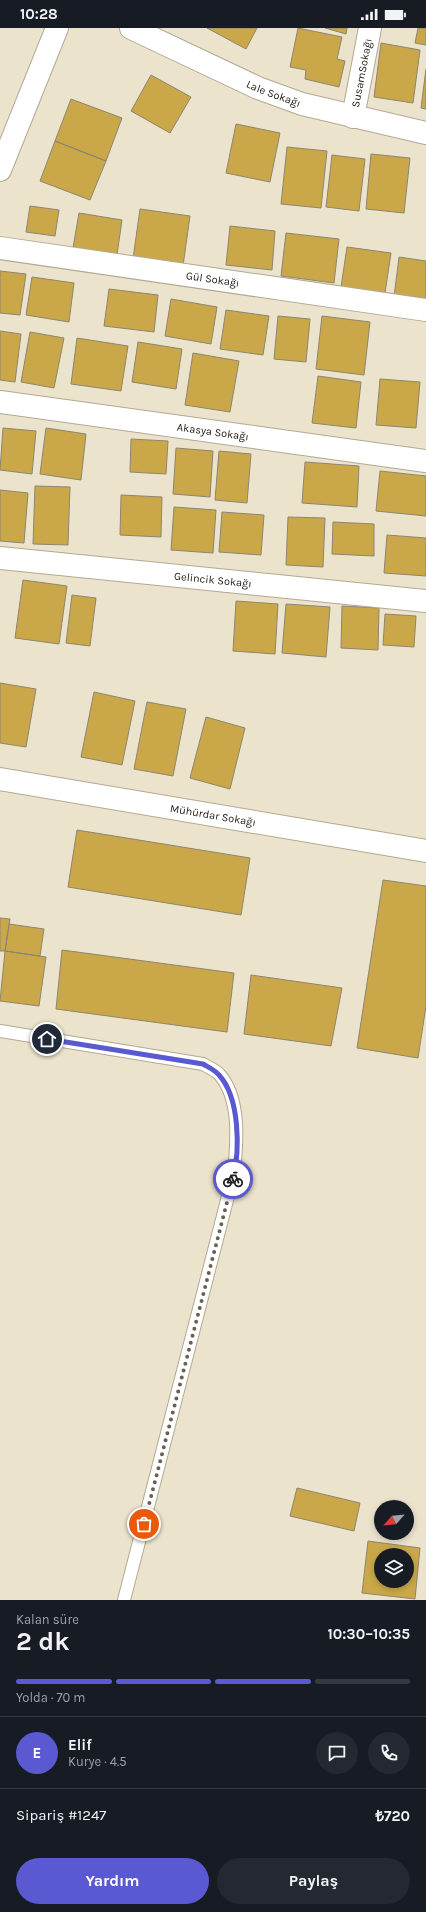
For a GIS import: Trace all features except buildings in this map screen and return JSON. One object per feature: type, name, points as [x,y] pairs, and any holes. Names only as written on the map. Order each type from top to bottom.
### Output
[{"type":"street","name":"Lale Sokağı","points":[[131,28],[258,88],[302,104],[354,118],[426,133]]},
{"type":"street","name":"SusamSokağı","points":[[354,118],[370,28]]},
{"type":"street","points":[[0,170],[53,30]]},
{"type":"street","name":"Gül Sokağı","points":[[0,248],[426,310]]},
{"type":"street","name":"Akasya Sokağı","points":[[0,402],[426,461]]},
{"type":"street","name":"Gelincik Sokağı","points":[[0,558],[426,601]]},
{"type":"street","name":"Mühürdar Sokağı","points":[[0,779],[426,851]]},
{"type":"lane","points":[[0,1031],[203,1064],[218,1074],[229,1090],[235,1113],[237,1140],[234,1173],[124,1600]]},
{"type":"way so far","points":[[144,1524],[233,1179]]},
{"type":"route","points":[[47,1039],[203,1064],[218,1074],[229,1090],[235,1113],[237,1140],[233,1179]]}]
